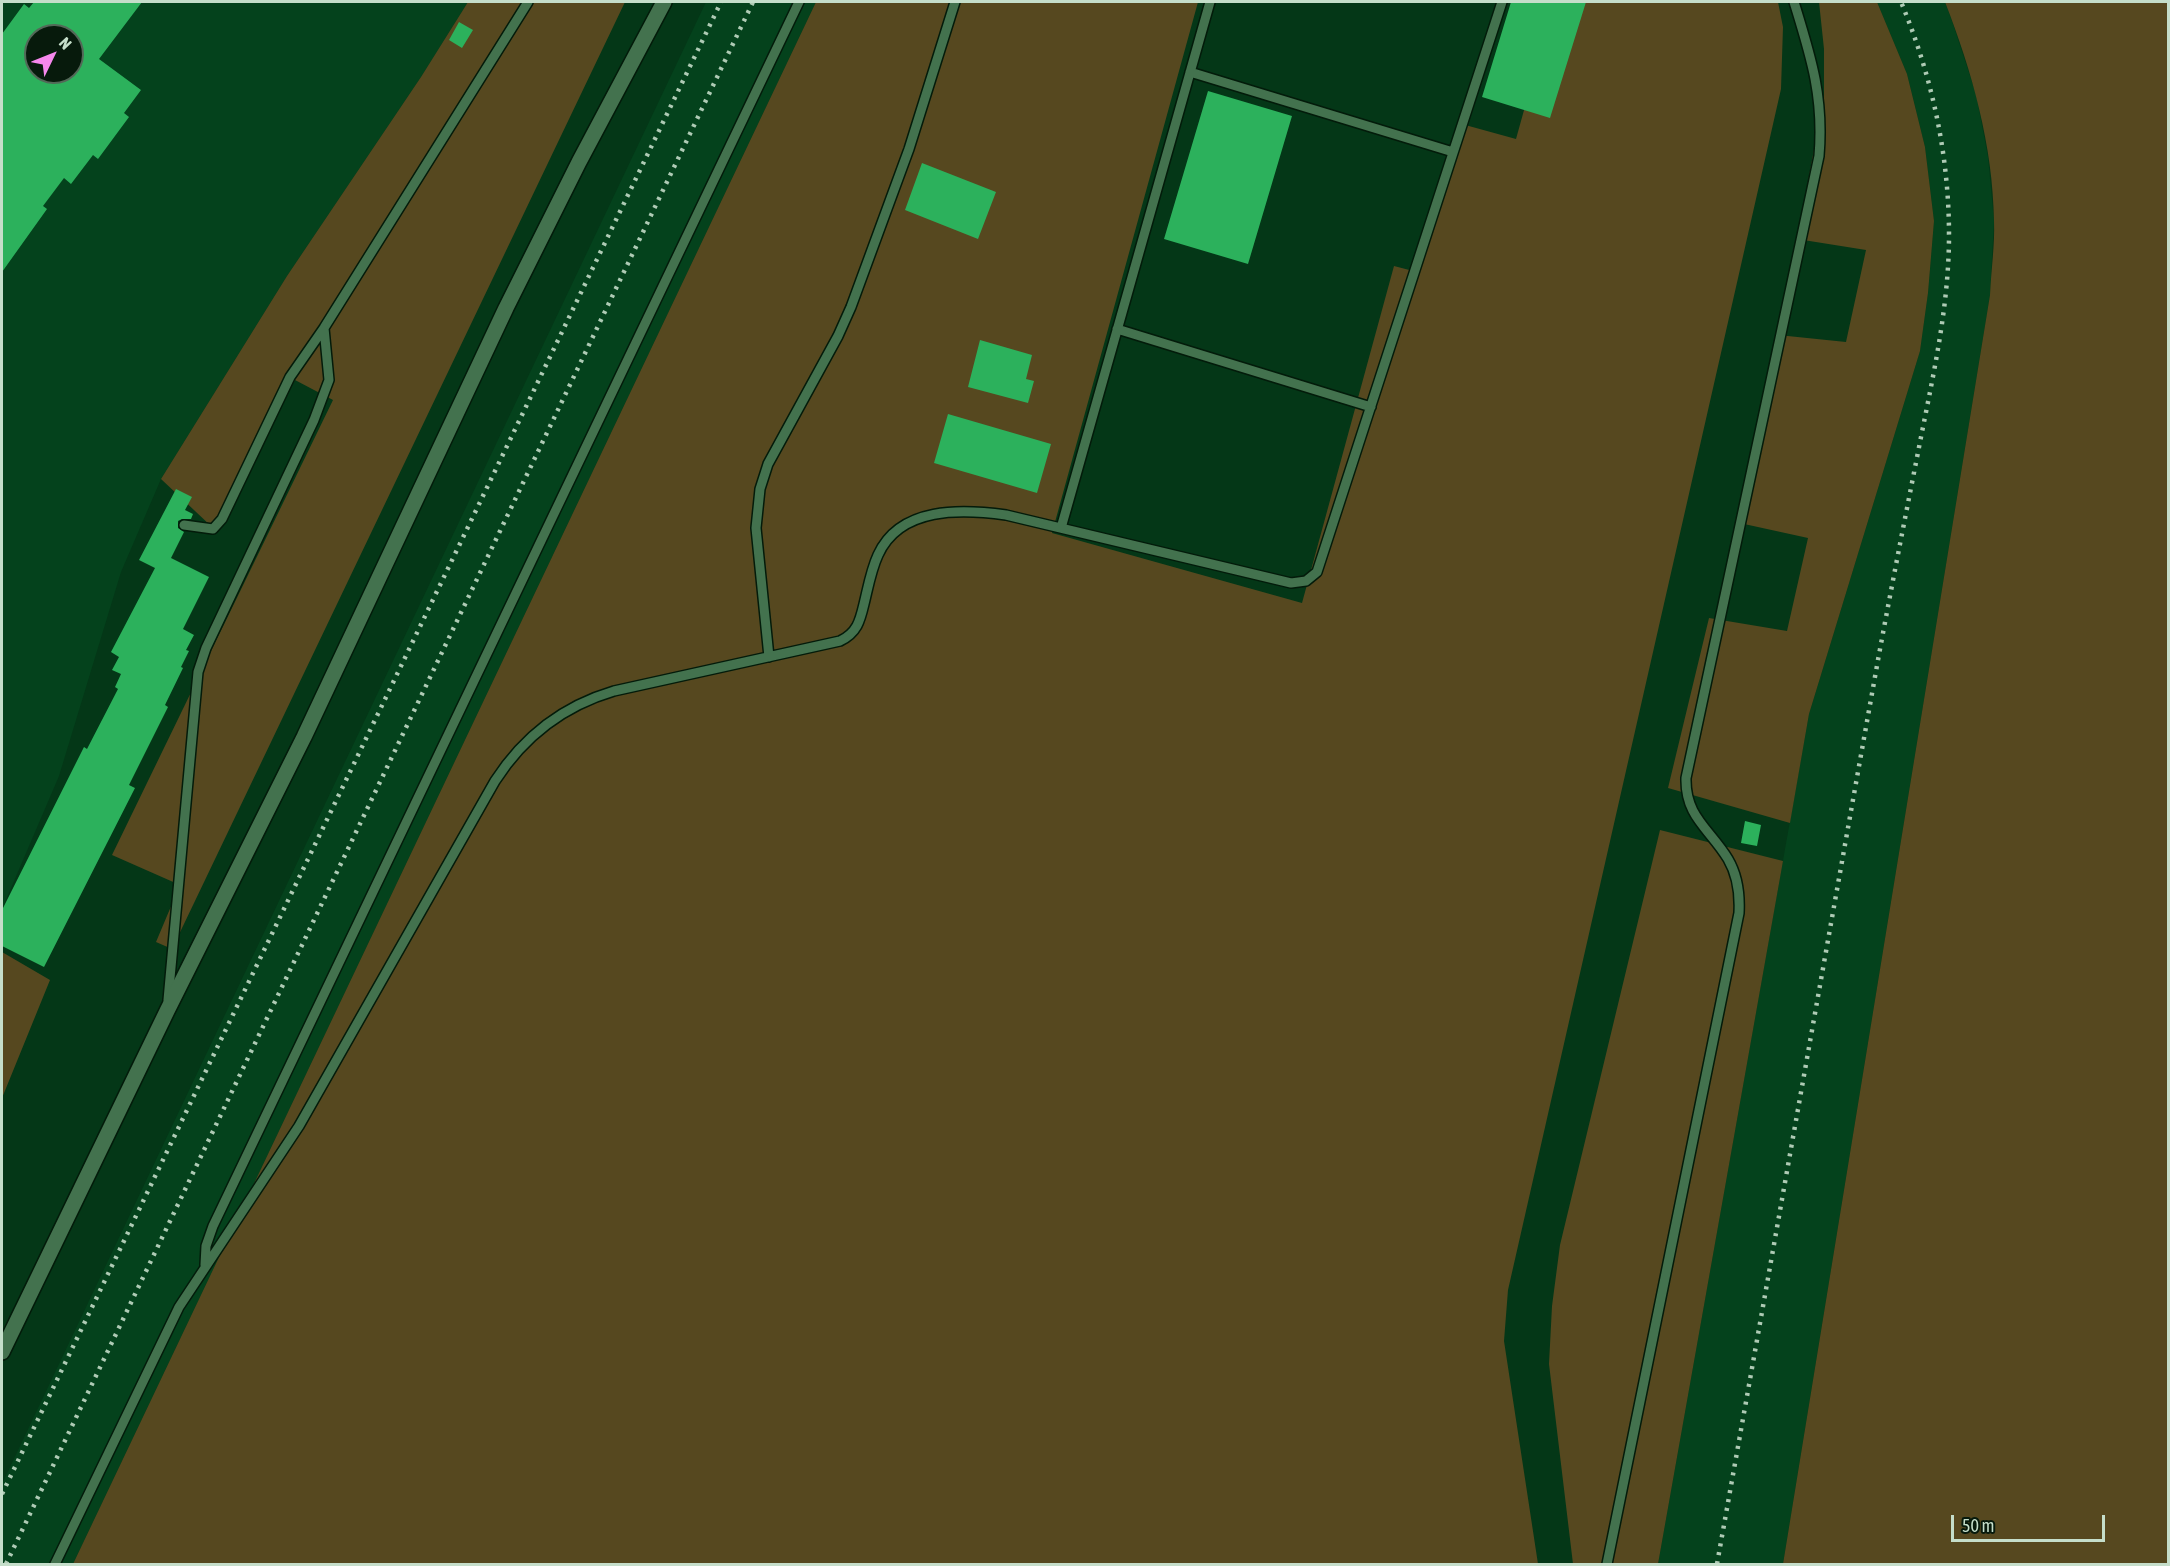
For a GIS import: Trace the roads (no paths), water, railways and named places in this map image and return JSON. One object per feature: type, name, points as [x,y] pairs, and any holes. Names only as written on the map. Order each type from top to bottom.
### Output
[{"type":"street","points":[[2,1352],[167,1011],[304,737],[512,298],[579,162],[664,2]]},
{"type":"lane","points":[[184,525],[213,529],[222,519],[290,376],[324,328],[528,2]]},
{"type":"lane","points":[[205,1265],[206,1246],[213,1226],[799,2]]},
{"type":"lane","points":[[769,657],[756,528],[760,489],[768,464],[838,336],[851,307],[906,160],[955,2]]},
{"type":"lane","points":[[1061,528],[1210,2]]},
{"type":"lane","points":[[55,1564],[179,1307],[294,1135],[495,781],[524,743],[550,720],[591,698],[614,691],[840,641],[853,632],[860,619],[878,554],[893,534],[914,520],[957,512],[1006,515],[1291,583],[1312,578],[1320,566],[1502,2]]},
{"type":"lane","points":[[1607,1564],[1739,913],[1739,891],[1733,870],[1722,850],[1693,814],[1687,796],[1686,778],[1819,156],[1818,91],[1814,69],[1794,2]]},
{"type":"lane","points":[[1190,72],[1453,152]]},
{"type":"lane","points":[[167,1011],[198,672],[206,648],[318,410],[329,380],[324,328]]},
{"type":"lane","points":[[1117,329],[1371,407]]},
{"type":"railway","points":[[2,1494],[721,2]]},
{"type":"railway","points":[[6,1564],[753,2]]},
{"type":"railway","points":[[1717,1564],[1878,660],[1932,383],[1947,285],[1948,205],[1942,146],[1922,58],[1901,2]]}]
